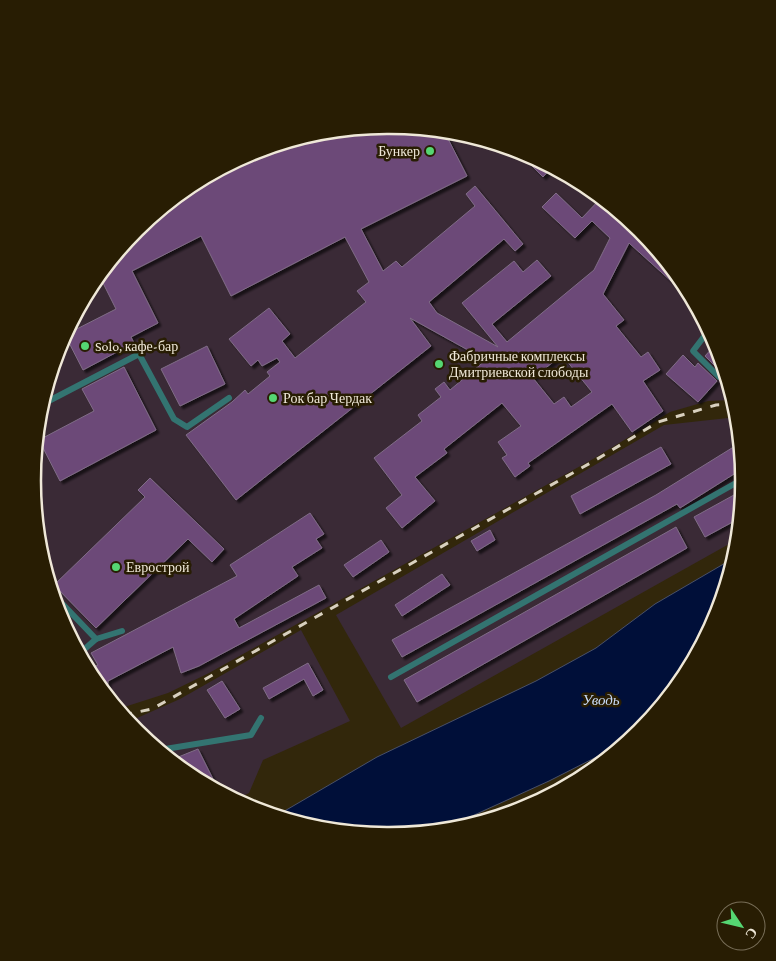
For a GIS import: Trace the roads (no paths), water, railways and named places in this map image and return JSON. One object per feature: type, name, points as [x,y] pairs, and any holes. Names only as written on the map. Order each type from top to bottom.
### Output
[{"type":"lane","points":[[703,337],[693,351],[718,376]]},
{"type":"lane","points":[[51,400],[139,354],[174,419],[187,427],[229,398]]},
{"type":"lane","points":[[391,677],[735,484]]},
{"type":"lane","points":[[66,608],[96,639]]},
{"type":"lane","points":[[85,649],[96,639],[122,631]]},
{"type":"lane","points":[[168,749],[251,735],[261,718]]},
{"type":"water","name":"Уводь","points":[[724,563],[716,592],[699,634],[676,673],[649,709],[600,755],[549,781],[468,818],[456,821],[411,827],[365,827],[320,821],[284,811],[377,757],[536,681],[596,648],[655,604]]},
{"type":"railway","points":[[131,713],[152,709],[594,461],[658,422],[716,405],[726,404]]},
{"type":"place","name":"Бункер","points":[[430,151]]},
{"type":"place","name":"Solo, кафе-бар","points":[[85,346]]},
{"type":"place","name":"Фабричные комплексы Дмитриевской слободы","points":[[439,364]]},
{"type":"place","name":"Рок бар Чердак","points":[[273,398]]},
{"type":"place","name":"Еврострой","points":[[116,567]]}]
